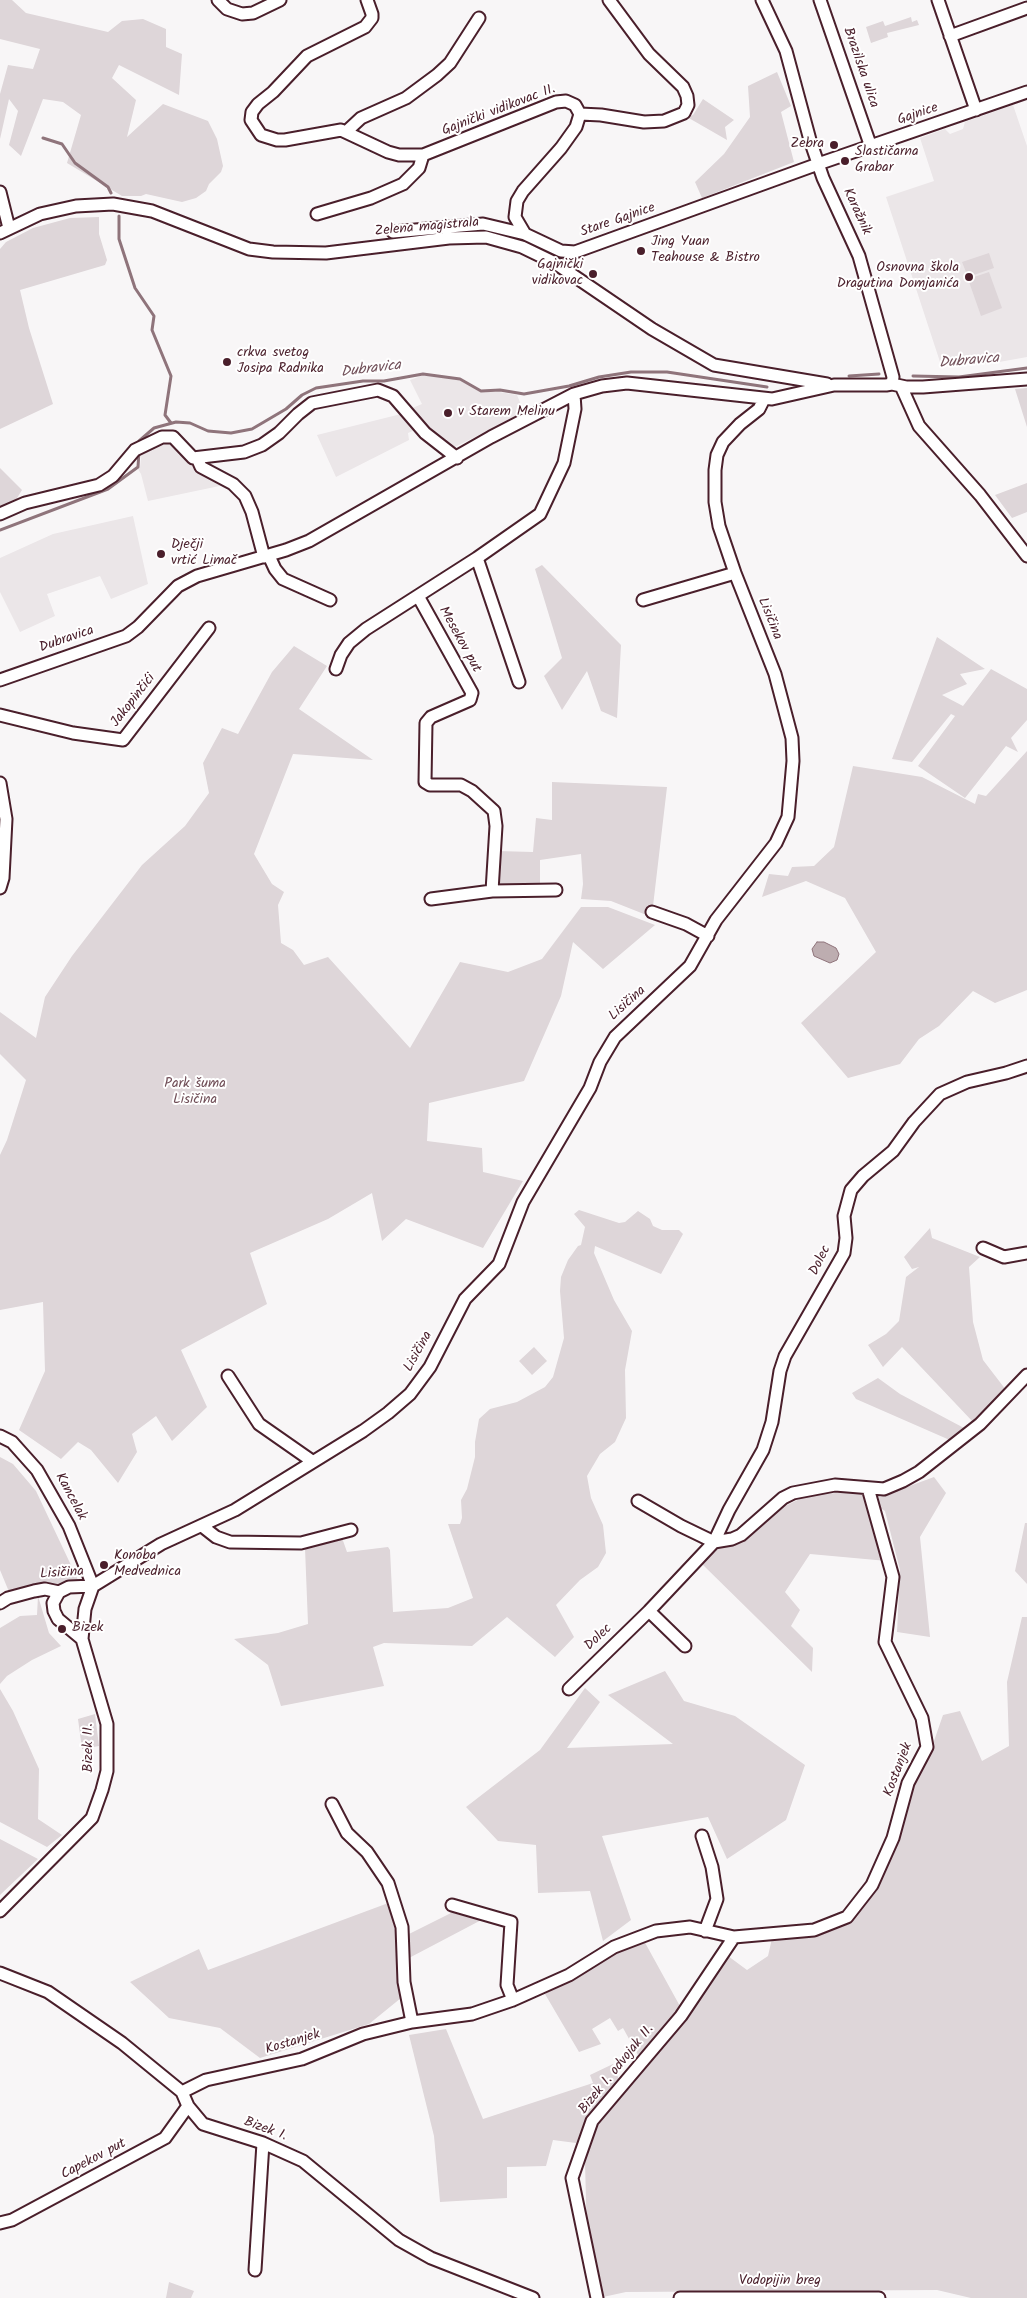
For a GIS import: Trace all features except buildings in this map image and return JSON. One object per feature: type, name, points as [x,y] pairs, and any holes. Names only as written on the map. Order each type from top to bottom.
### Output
[{"type":"street","points":[[218,0],[227,9],[242,14],[258,11],[280,0]]},
{"type":"street","points":[[367,0],[372,18],[365,27],[307,56],[252,112],[251,120],[256,130],[267,138],[277,140],[304,138],[334,131],[347,131],[360,118],[406,98],[437,75],[450,63],[479,18]]},
{"type":"street","points":[[525,234],[515,217],[517,201],[523,191],[561,148],[576,127],[580,114],[601,115],[644,122],[664,121],[684,112],[688,106],[687,96],[683,87],[649,54],[609,0]]},
{"type":"street","name":"Karažnik","points":[[762,0],[786,51],[818,164],[859,256],[893,377],[919,426],[980,495],[1027,556]]},
{"type":"street","name":"Brazilska ulica","points":[[820,0],[871,147]]},
{"type":"street","points":[[938,0],[976,110]]},
{"type":"street","points":[[950,36],[1027,8]]},
{"type":"street","name":"Gajnice","points":[[818,164],[1027,92]]},
{"type":"street","name":"Gajnički vidikovac II.","points":[[347,131],[364,142],[388,152],[399,155],[423,155],[556,102],[566,101],[575,105],[580,114]]},
{"type":"street","points":[[317,214],[387,192],[403,184],[419,168],[423,155]]},
{"type":"street","name":"Stare Gajnice","points":[[393,232],[483,224],[525,234],[561,251],[575,252],[818,164]]},
{"type":"street","points":[[0,192],[5,230]]},
{"type":"street","name":"Zelena magistrala","points":[[5,230],[40,214],[76,206],[112,204],[152,211],[249,249],[273,252],[326,253],[449,238],[486,237],[522,247],[555,263],[652,329],[714,365],[834,385]]},
{"type":"street","points":[[780,398],[784,390],[784,377]]},
{"type":"street","name":"Dubravica","points":[[0,680],[126,636],[138,627],[178,586],[197,576],[267,556],[309,541],[574,394],[602,386],[627,383],[764,398],[780,398],[834,385],[960,385],[1027,379]]},
{"type":"street","points":[[0,514],[25,503],[99,485],[113,476],[141,447],[162,437],[170,436],[179,443],[188,455],[197,458],[244,452],[262,445],[279,433],[312,403],[378,390],[393,396],[425,433],[457,458]]},
{"type":"street","points":[[336,669],[340,655],[349,643],[366,629],[477,558],[540,514],[564,462],[575,409],[574,394]]},
{"type":"street","name":"Lisičina","points":[[0,1603],[8,1598],[34,1591],[59,1592],[69,1588],[93,1586],[161,1544],[235,1510],[363,1431],[410,1394],[426,1375],[465,1298],[499,1264],[523,1202],[590,1088],[600,1062],[614,1037],[690,966],[716,920],[776,843],[788,817],[793,761],[789,721],[775,674],[735,573],[719,526],[715,470],[717,456],[723,442],[740,424],[759,409],[764,398]]},
{"type":"street","points":[[197,458],[202,466],[233,484],[245,496],[267,556],[283,579],[330,600]]},
{"type":"street","points":[[477,558],[519,682]]},
{"type":"street","points":[[643,600],[735,573]]},
{"type":"street","name":"Mesekov put","points":[[418,596],[472,693],[470,700],[431,717],[426,722],[425,782],[430,785],[461,785],[472,791],[494,811],[496,826],[492,891]]},
{"type":"street","name":"Jakopinčići","points":[[0,715],[73,733],[123,740],[208,628]]},
{"type":"street","points":[[0,783],[6,819],[3,878],[0,888]]},
{"type":"street","points":[[431,899],[492,891],[556,890]]},
{"type":"street","points":[[652,912],[686,924],[708,936]]},
{"type":"street","name":"Dolec","points":[[570,1688],[649,1611],[714,1542],[729,1510],[763,1450],[772,1422],[780,1371],[785,1356],[844,1253],[846,1238],[844,1216],[851,1190],[863,1176],[893,1151],[914,1122],[940,1094],[967,1082],[1027,1066]]},
{"type":"street","points":[[983,1248],[1004,1257],[1027,1253]]},
{"type":"street","points":[[638,1501],[687,1530],[714,1542],[732,1539],[741,1535],[783,1498],[793,1493],[835,1485],[884,1489],[919,1472],[980,1424],[1027,1375]]},
{"type":"street","points":[[228,1376],[259,1424],[312,1461]]},
{"type":"street","name":"Kancelak","points":[[0,1436],[12,1442],[38,1470],[69,1526],[93,1586]]},
{"type":"street","name":"Kostanjek","points":[[182,2092],[206,2080],[302,2058],[364,2034],[412,2022],[472,2014],[513,2000],[569,1975],[614,1947],[656,1931],[690,1927],[734,1937],[814,1930],[847,1917],[872,1885],[893,1838],[908,1783],[927,1747],[922,1718],[885,1642],[893,1576],[868,1488]]},
{"type":"street","points":[[202,1526],[216,1537],[230,1542],[301,1543],[351,1530]]},
{"type":"street","name":"Bizek II.","points":[[0,1911],[92,1818],[102,1790],[107,1771],[107,1724],[82,1639],[85,1609],[93,1586]]},
{"type":"street","points":[[59,1592],[53,1602],[54,1611],[58,1619],[82,1639]]},
{"type":"street","points":[[649,1611],[685,1646]]},
{"type":"street","points":[[332,1804],[347,1833],[367,1852],[388,1883],[402,1927],[404,1982],[412,2022]]},
{"type":"street","points":[[702,1836],[712,1867],[717,1899],[705,1930]]},
{"type":"street","points":[[452,1905],[511,1922],[507,1985],[513,2000]]},
{"type":"street","name":"Bizek I. odvojak II.","points":[[597,2298],[572,2178],[592,2121],[681,2016],[734,1937]]},
{"type":"street","name":"Bizek I.","points":[[1,1974],[48,1992],[122,2042],[182,2092],[188,2106],[203,2124],[263,2143],[303,2161],[399,2240],[431,2258],[533,2298]]},
{"type":"street","name":"Capekov put","points":[[0,2223],[12,2220],[165,2138],[188,2106]]},
{"type":"street","points":[[255,2270],[263,2143]]},
{"type":"street","name":"Vodopijin breg","points":[[680,2298],[879,2298]]},
{"type":"shaded area","name":"Osnovna škola Dragutina Domjanića","points":[[1013,105],[1027,146],[1027,357],[988,364],[941,365],[886,197],[934,181],[920,138],[945,129],[950,134],[963,129],[965,122]]},
{"type":"shaded area","points":[[421,376],[459,380],[470,384],[481,392],[517,395],[524,412],[453,448],[429,432],[410,409],[422,404],[410,380]]},
{"type":"shaded area","points":[[405,413],[417,429],[408,433],[409,440],[336,477],[317,435]]},
{"type":"shaded area","points":[[170,439],[194,466],[229,484],[148,501],[138,469],[140,467],[142,450]]},
{"type":"shaded area","points":[[133,516],[148,584],[111,599],[100,576],[47,594],[55,616],[20,632],[0,592],[0,558],[53,534]]},
{"type":"shaded area","points":[[817,942],[824,942],[836,948],[839,954],[837,960],[830,963],[814,956],[812,949]]},
{"type":"green space","points":[[0,0],[12,0],[26,13],[108,32],[122,21],[143,19],[166,29],[166,47],[182,54],[179,95],[119,65],[112,78],[136,100],[127,137],[163,104],[208,121],[217,139],[223,166],[221,172],[209,184],[206,191],[196,198],[182,202],[146,194],[141,196],[122,196],[67,163],[81,115],[63,102],[43,99],[21,156],[9,145],[18,111],[9,99],[0,139],[0,94],[8,65],[33,69],[40,49],[0,39]]},
{"type":"green space","points":[[911,17],[912,22],[917,20],[919,25],[887,33],[888,37],[871,43],[866,27],[883,21],[885,26]]},
{"type":"green space","points":[[777,72],[791,106],[781,112],[794,162],[702,198],[695,182],[724,154],[750,117],[748,86]]},
{"type":"green space","points":[[703,99],[734,120],[725,127],[727,140],[687,117],[693,115]]},
{"type":"green space","points":[[99,217],[99,234],[107,260],[105,265],[20,290],[29,328],[53,404],[0,429],[0,249],[6,242],[33,228],[70,218]]},
{"type":"green space","points":[[989,253],[994,268],[968,277],[962,262]]},
{"type":"green space","points":[[989,272],[1002,308],[981,316],[968,279]]},
{"type":"green space","points":[[1027,388],[1027,427],[1015,389]]},
{"type":"green space","points":[[0,468],[22,490],[11,508],[0,510]]},
{"type":"green space","points":[[1027,483],[1027,512],[1012,518],[995,495]]},
{"type":"green space","points":[[542,565],[621,645],[617,718],[601,711],[587,671],[562,710],[544,676],[562,658],[535,569]]},
{"type":"green space","points":[[937,637],[985,669],[960,674],[967,684],[942,695],[963,706],[991,669],[1027,689],[1027,720],[1011,738],[1018,752],[1006,746],[965,798],[918,766],[955,716],[951,714],[912,762],[892,759]]},
{"type":"green space","name":"Park šuma Lisičina","points":[[294,646],[327,666],[299,709],[373,760],[293,754],[254,854],[272,884],[284,892],[278,905],[281,943],[293,950],[304,965],[328,957],[410,1048],[460,962],[508,972],[542,959],[581,907],[608,907],[655,925],[603,969],[573,942],[561,996],[524,1081],[429,1103],[427,1141],[482,1148],[483,1172],[523,1181],[483,1248],[406,1219],[382,1241],[372,1193],[328,1219],[250,1253],[267,1304],[181,1350],[207,1407],[172,1441],[156,1416],[132,1434],[137,1452],[118,1483],[91,1450],[78,1442],[61,1459],[19,1430],[45,1371],[43,1302],[0,1310],[0,1155],[7,1140],[26,1080],[0,1054],[0,1012],[36,1038],[45,997],[72,956],[142,865],[185,826],[209,793],[203,763],[222,728],[238,734],[272,672]]},
{"type":"green space","points":[[1027,751],[1027,990],[995,1003],[973,991],[939,1026],[919,1039],[900,1064],[848,1078],[801,1023],[876,952],[845,898],[806,881],[762,897],[769,874],[788,876],[792,867],[814,866],[834,847],[853,766],[922,777],[975,804],[978,794],[986,796]]},
{"type":"green space","points":[[552,782],[667,787],[653,906],[649,916],[611,901],[581,899],[583,884],[581,854],[540,860],[540,889],[498,893],[497,851],[533,852],[536,818],[552,820]]},
{"type":"green space","points":[[579,1210],[619,1223],[625,1222],[638,1211],[650,1219],[653,1226],[662,1230],[679,1230],[683,1234],[661,1274],[595,1246],[594,1253],[614,1300],[632,1331],[625,1370],[626,1418],[615,1442],[600,1454],[587,1476],[591,1498],[603,1525],[606,1553],[598,1567],[580,1580],[556,1605],[574,1637],[555,1657],[507,1617],[472,1646],[384,1643],[373,1647],[384,1686],[281,1706],[268,1665],[234,1639],[278,1633],[308,1624],[305,1548],[325,1539],[341,1535],[347,1552],[388,1547],[390,1550],[393,1612],[448,1608],[473,1598],[448,1524],[460,1524],[462,1518],[461,1500],[467,1489],[475,1457],[475,1442],[479,1419],[490,1409],[517,1402],[545,1387],[553,1377],[564,1338],[560,1291],[561,1277],[568,1260],[578,1246],[581,1245],[585,1227],[574,1214]]},
{"type":"green space","points":[[930,1228],[932,1238],[980,1257],[969,1267],[973,1322],[983,1360],[1006,1390],[973,1422],[902,1347],[883,1367],[868,1345],[886,1334],[899,1321],[906,1277],[919,1267],[912,1269],[904,1257]]},
{"type":"green space","points":[[534,1347],[547,1361],[532,1375],[519,1361]]},
{"type":"green space","points":[[878,1378],[900,1394],[964,1428],[952,1441],[856,1399],[852,1393]]},
{"type":"green space","points":[[0,1457],[13,1464],[36,1491],[78,1580],[12,1599],[0,1570]]},
{"type":"green space","points":[[934,1477],[946,1493],[920,1537],[930,1637],[897,1632],[900,1570],[885,1511],[869,1501]]},
{"type":"green space","points":[[864,1491],[887,1561],[810,1554],[785,1592],[800,1610],[791,1626],[813,1648],[812,1672],[702,1564],[718,1548],[735,1544],[756,1530],[777,1510],[808,1495]]},
{"type":"green space","points":[[1025,1523],[1027,1523],[1027,1584],[1015,1571]]},
{"type":"green space","points":[[38,1596],[49,1633],[61,1646],[32,1660],[7,1676],[0,1684],[0,1628],[20,1616],[37,1615]]},
{"type":"green space","points":[[1022,1617],[1027,1617],[1027,2298],[971,2298],[937,2290],[626,2292],[603,2297],[587,2239],[585,2162],[595,2126],[688,2017],[728,1956],[747,1970],[768,1956],[773,1934],[851,1920],[880,1884],[911,1789],[934,1741],[943,1715],[960,1711],[982,1761],[1009,1746],[1007,1682]]},
{"type":"green space","points":[[665,1671],[684,1701],[735,1716],[805,1765],[786,1820],[727,1859],[708,1817],[602,1836],[631,1920],[603,1941],[590,1891],[538,1893],[536,1845],[498,1841],[466,1807],[540,1750],[585,1688],[600,1702],[567,1748],[673,1744],[608,1695]]},
{"type":"green space","points":[[0,1689],[13,1711],[39,1769],[38,1819],[62,1835],[47,1847],[0,1822]]},
{"type":"green space","points":[[95,1714],[99,1746],[82,1749],[78,1719]]},
{"type":"green space","points":[[0,1839],[38,1859],[0,1895]]},
{"type":"green space","points":[[391,1902],[398,1931],[401,1998],[369,2024],[260,2058],[220,2028],[169,2018],[130,1982],[199,1949],[208,1970]]},
{"type":"green space","points":[[455,1911],[487,1917],[409,1958],[405,1936]]},
{"type":"green space","points":[[643,1939],[681,2008],[638,2055],[623,2028],[618,2031],[610,2018],[592,2029],[601,2044],[579,2052],[545,1994],[615,1951]]},
{"type":"green space","points":[[446,2029],[483,2119],[593,2083],[590,2075],[613,2064],[619,2080],[589,2119],[576,2143],[553,2140],[546,2166],[507,2167],[507,2198],[440,2202],[434,2136],[409,2035]]},
{"type":"green space","points":[[169,2282],[194,2291],[191,2298],[166,2298]]},
{"type":"waterway","points":[[43,138],[62,144],[75,163],[108,187],[111,193]]},
{"type":"waterway","points":[[119,216],[119,239],[135,288],[154,316],[152,330],[171,376],[165,415],[171,423]]},
{"type":"waterway","name":"Dubravica","points":[[913,376],[959,377],[1027,368]]},
{"type":"waterway","name":"Dubravica","points":[[139,445],[139,441],[154,428],[176,422],[190,423],[208,431],[231,433],[252,429],[286,409],[302,395],[316,388],[363,381],[384,381],[423,374],[460,379],[481,391],[500,390],[524,394],[569,386],[599,377],[631,372],[667,372],[767,387]]},
{"type":"waterway","name":"Dubravica","points":[[849,376],[879,374]]},
{"type":"waterway","name":"Dubravica","points":[[0,530],[108,489],[138,467],[139,451]]},
{"type":"place","name":"Zebra","points":[[834,145]]},
{"type":"place","name":"Slastičarna Grabar","points":[[845,161]]},
{"type":"place","name":"Jing Yuan Teahouse & Bistro","points":[[641,251]]},
{"type":"place","name":"Gajnički vidikovac","points":[[593,274]]},
{"type":"place","name":"Osnovna škola Dragutina Domjanića","points":[[969,277]]},
{"type":"place","name":"crkva svetog Josipa Radnika","points":[[227,362]]},
{"type":"place","name":"v Starem Melinu","points":[[448,413]]},
{"type":"place","name":"Dječji vrtić Limač","points":[[161,554]]},
{"type":"place","name":"Konoba Medvednica","points":[[104,1565]]},
{"type":"place","name":"Bizek","points":[[62,1629]]}]
